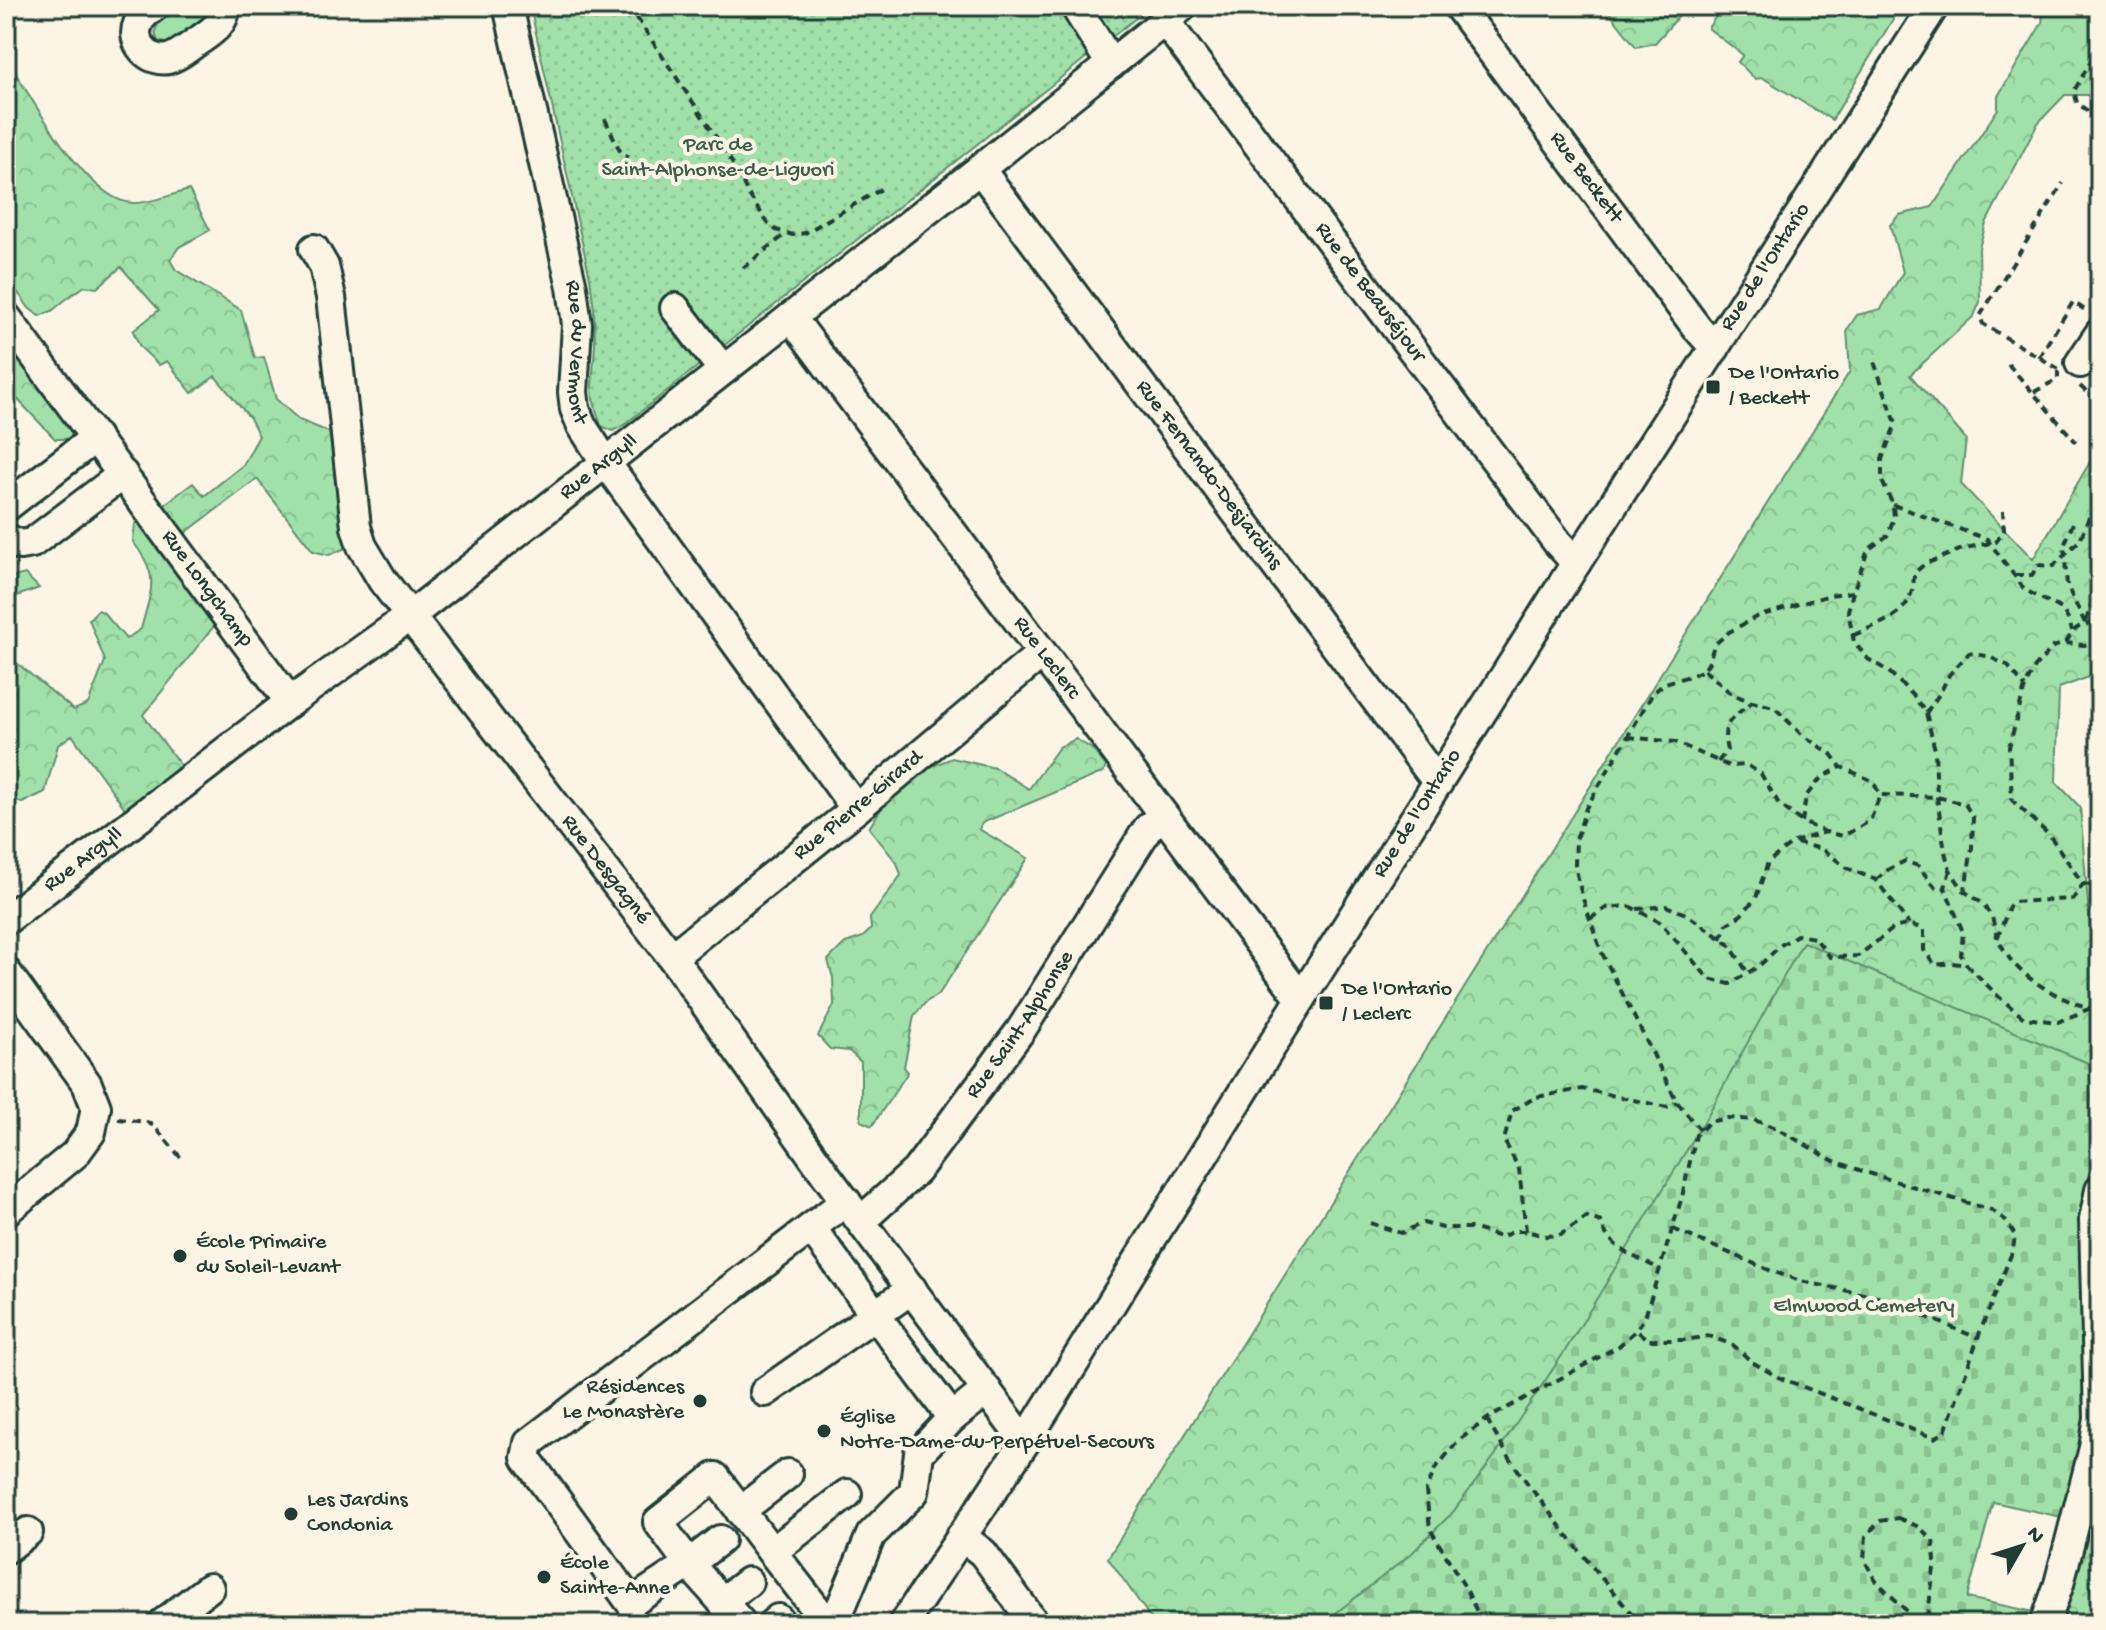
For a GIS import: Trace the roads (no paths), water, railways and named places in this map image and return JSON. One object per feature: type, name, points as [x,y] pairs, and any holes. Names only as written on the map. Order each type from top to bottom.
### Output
[{"type":"street","points":[[141,10],[136,31],[142,49],[149,56],[169,59],[216,29],[225,15],[226,6]]},
{"type":"street","name":"Rue du Vermont","points":[[508,6],[572,287],[577,325],[575,409],[582,426],[856,809]]},
{"type":"street","points":[[1075,6],[1111,64]]},
{"type":"street","name":"Rue Beckett","points":[[1458,6],[1715,348]]},
{"type":"street","name":"Rue de l'Ontario","points":[[903,1624],[1025,1442],[1927,8]]},
{"type":"street","name":"Rue Argyll","points":[[6,920],[290,702],[410,616],[1174,13]]},
{"type":"street","name":"Rue de Beauséjour","points":[[1174,13],[1558,543],[1576,563]]},
{"type":"street","name":"Rue Fernando-Desjardins","points":[[980,169],[1438,783]]},
{"type":"street","name":"Rue Desgagné","points":[[314,249],[324,266],[331,297],[356,527],[362,546],[383,581],[672,957],[1025,1442]]},
{"type":"street","points":[[675,308],[723,370]]},
{"type":"street","name":"Rue Longchamp","points":[[6,317],[290,702]]},
{"type":"street","name":"Rue Leclerc","points":[[791,317],[1301,999]]},
{"type":"street","points":[[2073,373],[2095,323]]},
{"type":"street","points":[[6,507],[96,437]]},
{"type":"street","points":[[6,538],[20,545],[32,543],[123,474]]},
{"type":"street","name":"Rue Pierre-Girard","points":[[672,957],[856,809],[1042,653]]},
{"type":"street","name":"Rue Saint-Alphonse","points":[[689,1564],[631,1603],[526,1458],[529,1443],[811,1228],[854,1211],[916,1171],[1012,1043],[1148,828],[1163,815]]},
{"type":"street","points":[[6,972],[87,1084],[95,1113],[91,1132],[75,1154],[6,1211]]},
{"type":"street","points":[[2045,1624],[2062,1571],[2099,1418],[2094,1220],[2100,1190]]},
{"type":"street","points":[[811,1228],[952,1418]]},
{"type":"street","points":[[765,1392],[912,1289]]},
{"type":"street","points":[[742,1624],[689,1564],[658,1522],[715,1477],[831,1624],[871,1535],[914,1492],[919,1453],[952,1418],[987,1390]]},
{"type":"street","points":[[740,1511],[788,1474]]},
{"type":"street","points":[[772,1552],[847,1494]]},
{"type":"street","points":[[961,1536],[983,1553],[1035,1624]]},
{"type":"street","points":[[689,1564],[720,1540]]},
{"type":"street","points":[[722,1602],[748,1582]]},
{"type":"street","points":[[162,1624],[209,1588]]},
{"type":"place","name":"De l'Ontario / Beckett","points":[[1713,387]]},
{"type":"place","name":"De l'Ontario / Leclerc","points":[[1326,1003]]},
{"type":"place","name":"École Primaire du Soleil-Levant","points":[[180,1256]]},
{"type":"place","name":"Résidences Le Monastère","points":[[700,1401]]},
{"type":"place","name":"Église Notre-Dame-du-Perpétuel-Secours","points":[[824,1431]]},
{"type":"place","name":"Les Jardins Condonia","points":[[291,1514]]},
{"type":"place","name":"École Sainte-Anne","points":[[544,1577]]},
{"type":"park label","name":"Parc de Saint-Alphonse-de-Liguori","points":[[718,158]]},
{"type":"park label","name":"Elmwood Cemetery","points":[[1864,1307]]}]
